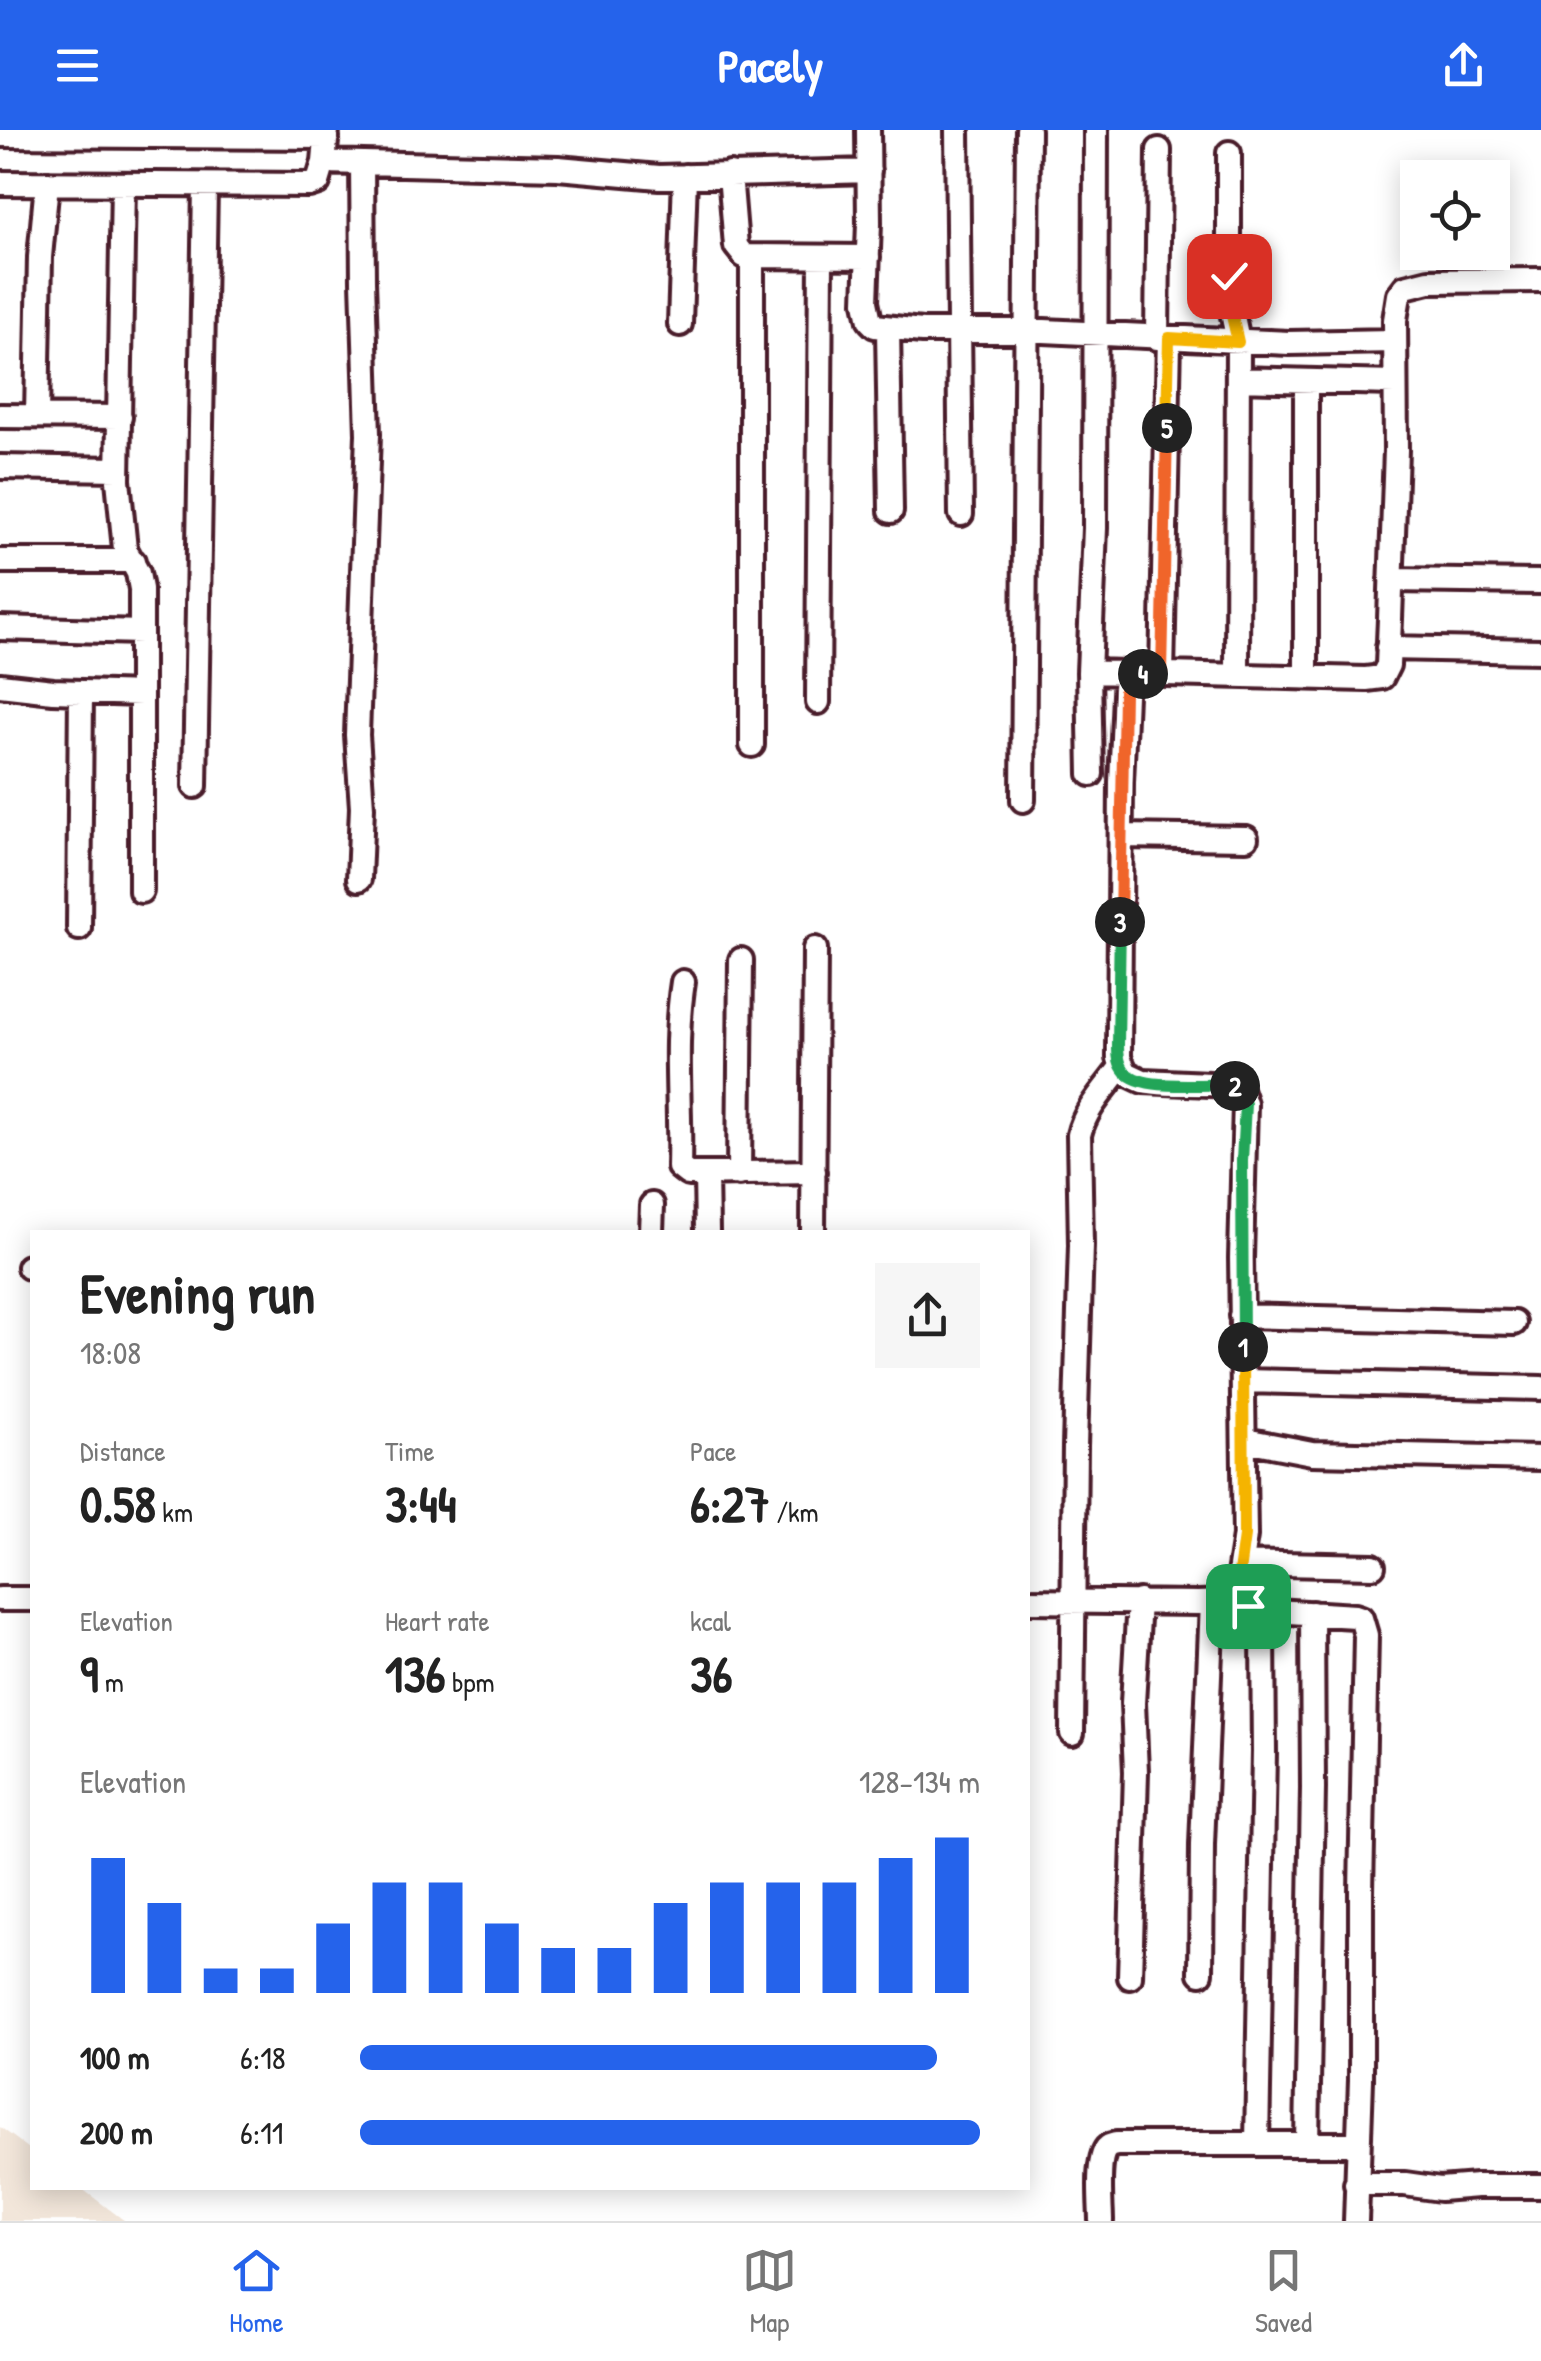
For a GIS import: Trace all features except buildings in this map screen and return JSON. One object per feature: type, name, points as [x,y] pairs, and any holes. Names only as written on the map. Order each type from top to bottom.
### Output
[{"type":"street","points":[[868,130],[866,302],[870,322],[875,326],[1238,342],[1394,340]]},
{"type":"street","points":[[958,130],[961,514]]},
{"type":"street","points":[[1023,800],[1028,130]]},
{"type":"street","points":[[1091,774],[1096,130]]},
{"type":"street","points":[[0,136],[327,134],[318,182],[310,186],[0,182]]},
{"type":"street","points":[[1159,150],[1162,674]]},
{"type":"street","points":[[1229,153],[1229,296],[1238,342],[1237,675]]},
{"type":"street","points":[[324,162],[558,168],[642,176],[869,171]]},
{"type":"street","points":[[359,879],[362,807],[356,735],[368,434],[362,163]]},
{"type":"street","points":[[730,174],[736,246],[744,256],[868,256]]},
{"type":"street","points":[[680,324],[685,176]]},
{"type":"street","points":[[37,416],[40,257],[47,183]]},
{"type":"street","points":[[123,184],[118,469],[125,550],[138,572],[142,589],[141,891]]},
{"type":"street","points":[[195,786],[205,186]]},
{"type":"street","points":[[752,258],[752,745]]},
{"type":"street","points":[[818,702],[821,258]]},
{"type":"street","points":[[1089,672],[1376,679],[1386,672],[1396,450],[1394,320],[1399,295],[1406,287],[1428,281],[1541,280]]},
{"type":"street","points":[[888,329],[891,511]]},
{"type":"street","points":[[1238,379],[1394,383]]},
{"type":"street","points":[[1306,381],[1306,677]]},
{"type":"street","points":[[0,416],[120,418]]},
{"type":"street","points":[[0,467],[118,469]]},
{"type":"street","points":[[0,561],[132,561]]},
{"type":"street","points":[[1391,580],[1541,582]]},
{"type":"street","points":[[0,628],[142,632]]},
{"type":"street","points":[[1388,648],[1541,651]]},
{"type":"street","points":[[1126,674],[1118,1045],[1122,1067],[1126,1074],[1143,1082],[1232,1084],[1240,1089],[1245,1104],[1242,1562],[1236,1594],[1263,1630],[1257,2144]]},
{"type":"street","points":[[0,685],[141,694]]},
{"type":"street","points":[[79,928],[81,692]]},
{"type":"street","points":[[1121,836],[1246,838]]},
{"type":"street","points":[[813,1230],[815,948]]},
{"type":"street","points":[[739,1174],[741,960]]},
{"type":"street","points":[[683,982],[677,1039],[679,1166],[688,1174],[814,1172]]},
{"type":"street","points":[[1072,1733],[1081,1245],[1079,1136],[1084,1117],[1122,1067]]},
{"type":"street","points":[[706,1174],[707,1230]]},
{"type":"street","points":[[651,1230],[652,1205]]},
{"type":"street","points":[[1242,1316],[1514,1323]]},
{"type":"street","points":[[1244,1381],[1541,1388]]},
{"type":"street","points":[[1244,1440],[1312,1453],[1541,1458]]},
{"type":"street","points":[[1242,1562],[1372,1566]]},
{"type":"street","points":[[0,1599],[30,1599]]},
{"type":"street","points":[[1030,1600],[1212,1603],[1361,1618],[1366,1635],[1356,2221]]},
{"type":"street","points":[[1130,1977],[1136,1772],[1133,1703],[1139,1601]]},
{"type":"street","points":[[1201,1973],[1212,1603]]},
{"type":"street","points":[[1307,2144],[1312,1613]]},
{"type":"street","points":[[1101,2221],[1101,2164],[1108,2146],[1358,2144]]},
{"type":"street","points":[[1356,2184],[1440,2189],[1541,2186]]},
{"type":"shaded area","points":[[0,2127],[30,2150],[30,2190],[84,2190],[125,2221],[0,2221]]},
{"type":"route","points":[[1229,276],[1232,322],[1238,342],[1169,338],[1162,674],[1126,674],[1124,692],[1118,1058],[1126,1074],[1143,1082],[1232,1084],[1244,1096],[1244,1536],[1236,1594],[1248,1606]]}]
